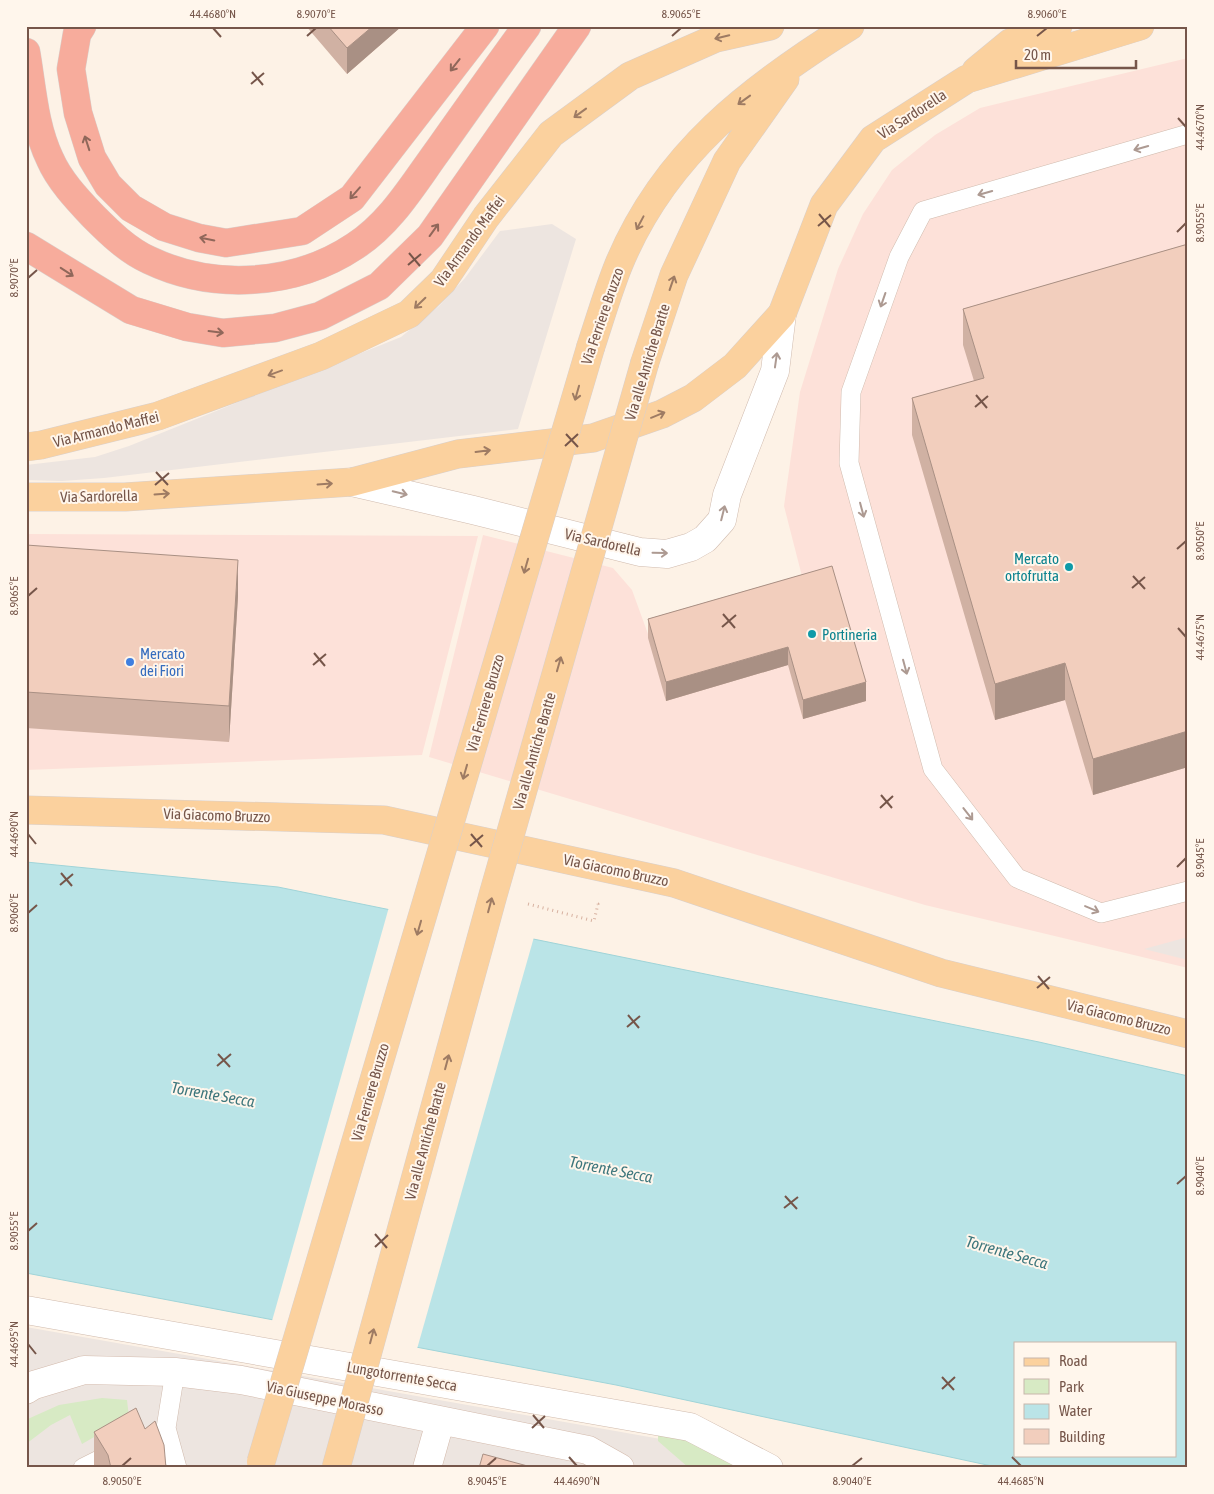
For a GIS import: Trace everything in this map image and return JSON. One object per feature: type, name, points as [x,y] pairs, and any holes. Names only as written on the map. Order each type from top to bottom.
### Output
[{"type":"highway","points":[[82,26],[77,34],[72,69],[78,113],[92,158],[108,185],[131,208],[164,227],[199,238],[226,243],[302,231],[352,198],[485,26]]},
{"type":"highway","points":[[26,52],[37,118],[50,159],[75,197],[114,237],[147,260],[185,275],[228,281],[262,279],[308,269],[355,246],[396,209],[527,26]]},
{"type":"highway","points":[[26,246],[130,310],[187,327],[223,333],[275,328],[320,316],[379,286],[430,236],[571,34]]},
{"type":"main road","name":"Via Armando Maffei","points":[[26,447],[158,416],[321,356],[409,314],[443,281],[486,217],[550,134],[630,76],[716,38],[770,26]]},
{"type":"main road","name":"Via Ferriere Bruzzo","points":[[259,1468],[590,346],[619,263],[655,195],[696,143],[731,110],[850,26]]},
{"type":"main road","name":"Via Sardorella","points":[[26,497],[125,497],[352,482],[458,454],[593,438],[662,414],[693,398],[735,366],[782,314],[824,205],[873,139],[967,79],[1010,43],[1058,26]]},
{"type":"main road","name":"Via Sardorella","points":[[967,79],[1140,26]]},
{"type":"main road","name":"Via alle Antiche Bratte","points":[[336,1468],[493,895],[645,362],[674,275],[727,161],[798,61]]},
{"type":"main road","name":"Via Giacomo Bruzzo","points":[[26,810],[384,820],[674,883],[941,972],[1188,1034]]},
{"type":"street","name":"Via Sardorella","points":[[352,482],[640,552],[667,554],[691,547],[704,539],[722,520],[728,495],[775,370],[782,314]]},
{"type":"street","name":"Lungotorrente Secca","points":[[26,1310],[690,1428],[769,1468]]},
{"type":"street","name":"Via Giuseppe Morasso","points":[[26,1390],[34,1385],[84,1370],[174,1372],[241,1380],[440,1422],[588,1450],[620,1468]]},
{"type":"street","points":[[427,1468],[440,1422]]},
{"type":"lane","points":[[1188,134],[923,210],[899,257],[851,392],[849,463],[933,769],[1017,878],[1101,913],[1188,891]]},
{"type":"lane","points":[[83,1468],[150,1436],[174,1372]]},
{"type":"lane","points":[[150,1436],[177,1468]]},
{"type":"path","points":[[493,895],[594,921],[598,904],[589,902]]},
{"type":"shaded area","points":[[1188,58],[1188,968],[925,905],[429,757],[483,535],[613,568],[632,590],[648,634],[805,588],[784,506],[800,392],[838,269],[863,214],[892,170],[935,135],[980,108]]},
{"type":"shaded area","points":[[552,224],[576,239],[518,429],[104,478],[62,481],[26,480],[26,465],[95,457],[129,446],[401,337],[439,306],[465,278],[500,231]]},
{"type":"shaded area","points":[[26,534],[478,536],[422,755],[26,770]]},
{"type":"shaded area","points":[[1188,937],[1188,960],[1144,949]]},
{"type":"shaded area","points":[[26,1327],[672,1441],[725,1468],[26,1468]]},
{"type":"green space","points":[[102,1398],[127,1400],[129,1417],[82,1444],[70,1415],[51,1425],[26,1444],[26,1420],[59,1405]]},
{"type":"green space","points":[[663,1428],[752,1468],[689,1468],[658,1441],[658,1432]]},
{"type":"water","name":"Torrente Secca","points":[[26,862],[278,887],[1039,1042],[1188,1076],[1188,1468],[1001,1468],[616,1385],[26,1273]]},
{"type":"pier","points":[[389,907],[534,937],[417,1349],[272,1321]]},
{"type":"building","points":[[328,26],[373,26],[347,48]]},
{"type":"building","name":"Mercato ortofrutta","points":[[1188,244],[1188,731],[1093,759],[1065,663],[995,684],[912,398],[984,378],[963,309]]},
{"type":"building","name":"Mercato dei Fiori","points":[[26,545],[238,560],[229,706],[26,692]]},
{"type":"building","points":[[832,566],[866,682],[803,700],[788,647],[666,682],[648,619]]},
{"type":"building","points":[[136,1408],[145,1429],[155,1421],[164,1445],[166,1468],[111,1468],[108,1455],[94,1432]]},
{"type":"building","points":[[483,1454],[535,1468],[479,1468]]},
{"type":"place","name":"Mercato ortofrutta","points":[[1069,567]]},
{"type":"place","name":"Portineria","points":[[812,634]]},
{"type":"place","name":"Mercato dei Fiori","points":[[130,662]]}]
